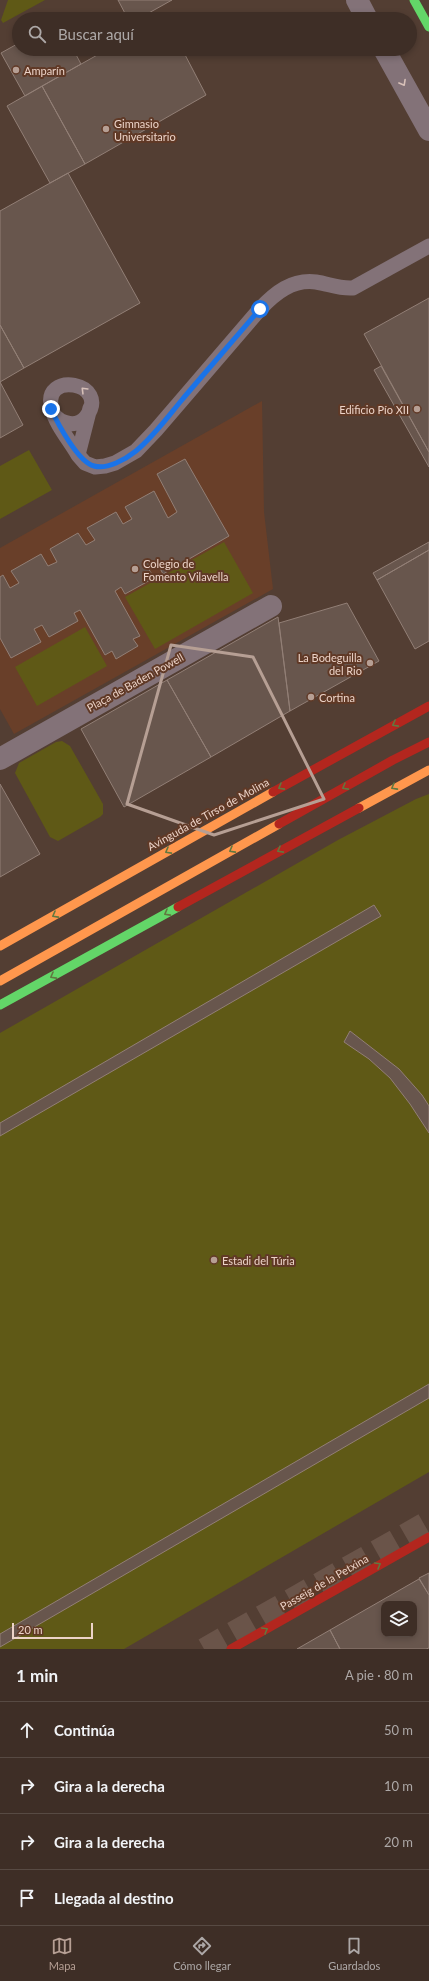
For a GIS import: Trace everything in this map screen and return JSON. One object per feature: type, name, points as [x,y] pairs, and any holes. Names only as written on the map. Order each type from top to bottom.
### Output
[{"type":"main road","points":[[414,0],[429,27]]},
{"type":"main road","name":"Avinguda de Tirso de Molina","points":[[0,946],[358,744],[429,706]]},
{"type":"main road","points":[[0,981],[393,760],[429,742]]},
{"type":"main road","points":[[0,1005],[429,770]]},
{"type":"main road","points":[[21,958],[146,898]]},
{"type":"main road","name":"Passeig de la Petxina","points":[[231,1649],[429,1538]]},
{"type":"street","points":[[357,0],[364,12]]},
{"type":"street","points":[[388,56],[429,130]]},
{"type":"street","name":"Plaça de Baden Powell","points":[[0,759],[271,606]]},
{"type":"lane","points":[[78,455],[91,401],[85,390],[80,386],[67,384],[56,390],[52,396],[51,409],[78,455],[85,463],[95,467],[105,466],[136,451],[274,294],[287,286],[299,283],[315,282],[341,289],[352,288],[429,246]]},
{"type":"lane","points":[[54,415],[64,423],[71,424],[84,419],[90,408]]},
{"type":"highlighted area","points":[[171,645],[253,657],[324,799],[214,835],[127,804]]},
{"type":"shaded area","points":[[8,0],[45,0],[23,12],[12,12],[12,18],[3,23],[1,20]]},
{"type":"shaded area","name":"Colegio de Fomento Vilavella","points":[[262,401],[264,512],[273,589],[14,734],[0,709],[0,548]]},
{"type":"shaded area","points":[[29,450],[52,490],[0,519],[0,466]]},
{"type":"shaded area","points":[[224,542],[253,593],[155,649],[125,597]]},
{"type":"shaded area","points":[[85,627],[107,666],[37,706],[15,667]]},
{"type":"shaded area","points":[[62,741],[70,746],[103,804],[103,814],[58,841],[50,837],[15,773],[19,763],[56,742]]},
{"type":"shaded area","name":"Estadi del Túria","points":[[429,794],[429,1472],[124,1649],[0,1649],[0,1033],[338,840],[416,799]]},
{"type":"building","points":[[118,0],[172,0],[151,12],[124,12]]},
{"type":"building","points":[[12,47],[12,56],[77,56],[81,64],[25,96],[1,53]]},
{"type":"building","name":"Gimnasio Universitario","points":[[96,56],[186,56],[206,95],[85,164],[42,86]]},
{"type":"building","points":[[42,86],[85,164],[50,183],[7,106]]},
{"type":"building","points":[[68,173],[140,303],[24,368],[0,325],[0,211]]},
{"type":"building","name":"Edificio Pío XII","points":[[429,298],[429,452],[364,334]]},
{"type":"building","points":[[0,325],[24,368],[0,382]]},
{"type":"building","points":[[381,366],[429,452],[429,467],[374,370]]},
{"type":"building","points":[[0,382],[23,425],[0,438]]},
{"type":"building","points":[[185,459],[229,536],[163,574],[156,561],[147,566],[154,578],[125,594],[121,587],[115,591],[140,636],[133,639],[138,646],[116,659],[112,651],[105,655],[80,610],[74,613],[78,621],[49,637],[42,625],[34,629],[41,642],[11,658],[0,638],[0,577],[3,575],[10,588],[19,583],[11,571],[41,554],[48,566],[57,562],[50,549],[78,533],[86,545],[95,540],[87,528],[116,512],[123,524],[132,519],[125,507],[154,491],[168,518],[177,512],[157,474]]},
{"type":"building","points":[[429,542],[429,550],[377,580],[373,573]]},
{"type":"building","points":[[429,550],[429,641],[415,649],[377,580]]},
{"type":"building","points":[[347,603],[379,661],[290,711],[279,623]]},
{"type":"building","points":[[278,617],[290,711],[211,757],[167,680]]},
{"type":"building","points":[[167,680],[211,757],[124,807],[81,729]]},
{"type":"building","points":[[0,784],[40,854],[0,877]]},
{"type":"building","points":[[374,905],[381,916],[0,1136],[0,1123]]},
{"type":"building","points":[[350,1031],[399,1069],[422,1095],[429,1106],[429,1133],[410,1104],[390,1078],[369,1059],[344,1042]]},
{"type":"building","points":[[429,1384],[429,1398],[0,1647],[0,1634]]},
{"type":"building","points":[[429,1573],[429,1595],[419,1578]]},
{"type":"building","points":[[419,1579],[429,1595],[429,1648],[340,1649],[330,1630]]},
{"type":"building","points":[[330,1630],[340,1649],[297,1649]]},
{"type":"tunnel","points":[[204,1649],[429,1521]]},
{"type":"traffic: fast","points":[[414,0],[429,27]]},
{"type":"traffic: fast","points":[[0,1005],[178,907]]},
{"type":"traffic: slow","points":[[359,808],[429,770]]},
{"type":"traffic: slow","points":[[0,946],[273,792]]},
{"type":"traffic: slow","points":[[0,981],[279,824]]},
{"type":"traffic: jam","points":[[273,792],[429,706]]},
{"type":"traffic: jam","points":[[279,824],[393,760],[429,742]]},
{"type":"traffic: jam","points":[[178,907],[359,808]]},
{"type":"traffic: jam","points":[[231,1649],[429,1537]]},
{"type":"place","name":"Amparín","points":[[16,70]]},
{"type":"place","name":"Gimnasio Universitario","points":[[106,129]]},
{"type":"place","name":"Edificio Pío XII","points":[[417,409]]},
{"type":"place","name":"Colegio de Fomento Vilavella","points":[[135,569]]},
{"type":"place","name":"La Bodeguilla del Rio","points":[[370,663]]},
{"type":"place","name":"Cortina","points":[[311,697]]},
{"type":"place","name":"Estadi del Túria","points":[[214,1260]]},
{"type":"route","points":[[51,409],[78,455],[85,463],[95,467],[115,463],[136,451],[156,430],[260,309]]}]
